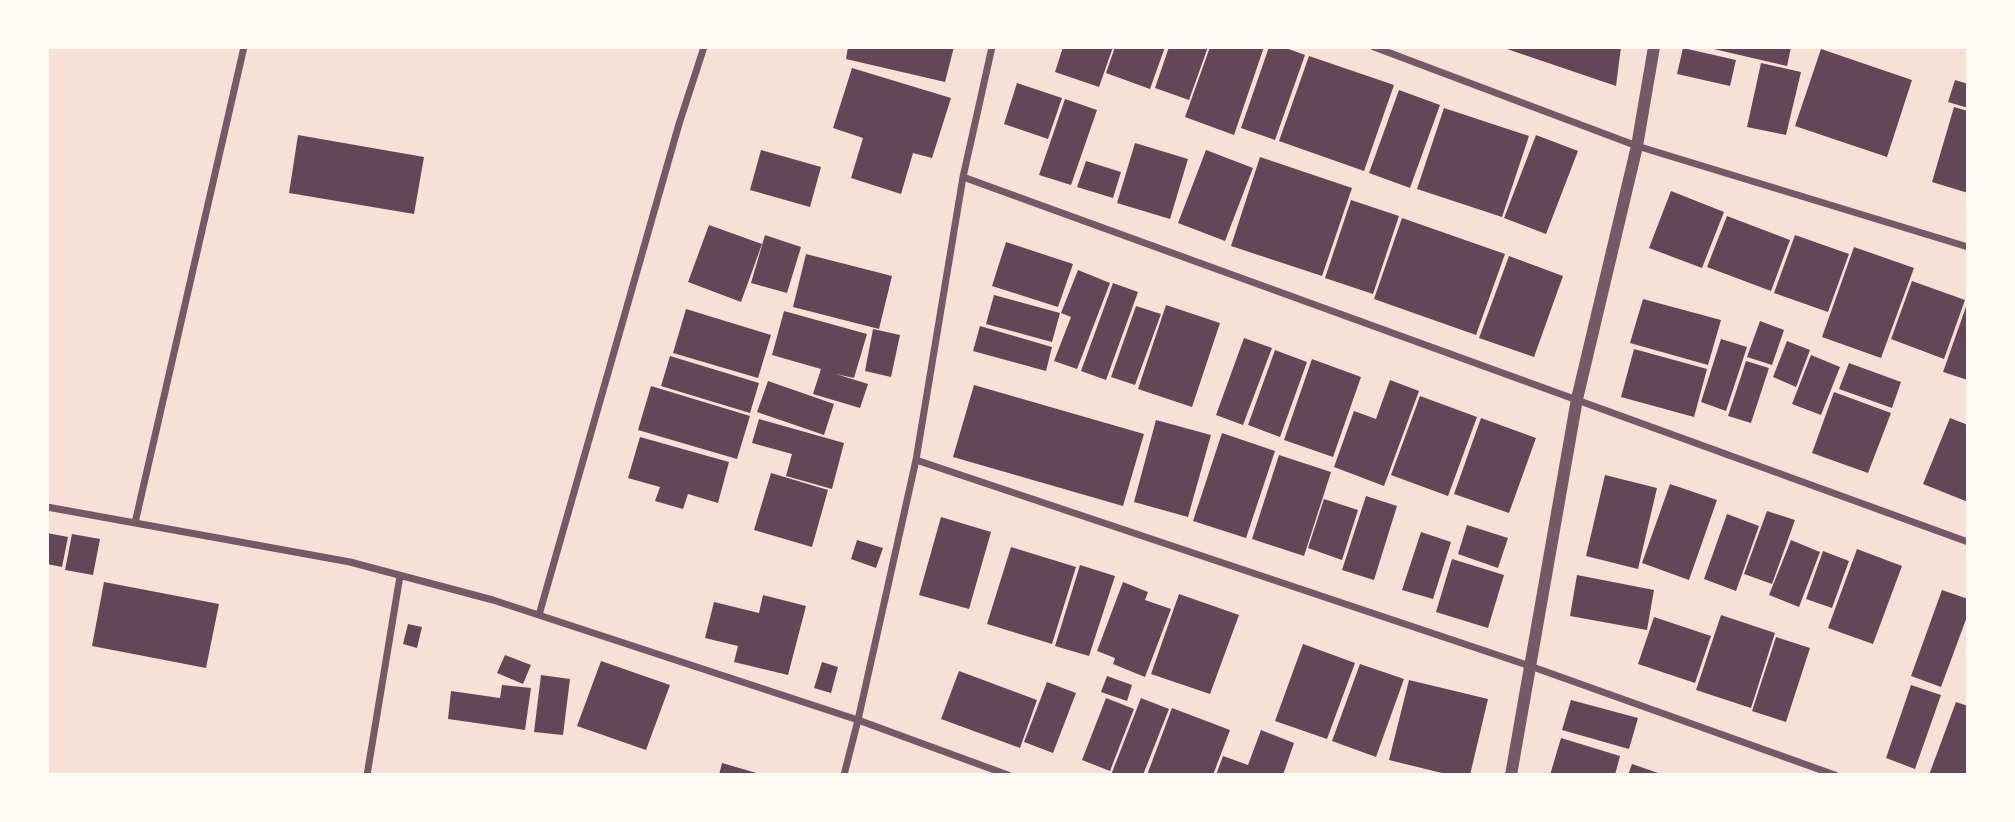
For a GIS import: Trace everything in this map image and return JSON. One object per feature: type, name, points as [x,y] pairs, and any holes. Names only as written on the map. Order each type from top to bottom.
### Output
[{"type":"street","points":[[135,523],[244,47]]},
{"type":"street","points":[[539,615],[679,124],[704,47]]},
{"type":"street","points":[[844,775],[916,460],[963,177],[992,47]]},
{"type":"street","points":[[1374,47],[1637,146],[1968,247]]},
{"type":"street","points":[[1511,775],[1577,399],[1637,146],[1654,47]]},
{"type":"street","points":[[963,177],[1968,542]]},
{"type":"street","points":[[916,460],[1530,666],[1835,775]]},
{"type":"street","points":[[47,507],[350,562],[539,615],[858,720],[1008,775]]},
{"type":"street","points":[[368,775],[400,576]]},
{"type":"building","points":[[848,47],[954,47],[945,82],[846,59]]},
{"type":"building","points":[[1063,47],[1113,47],[1099,87],[1055,72]]},
{"type":"building","points":[[1115,47],[1165,47],[1150,89],[1106,73]]},
{"type":"building","points":[[1169,47],[1208,47],[1189,100],[1155,88]]},
{"type":"building","points":[[1210,47],[1264,47],[1234,135],[1185,117]]},
{"type":"building","points":[[1269,47],[1283,47],[1305,55],[1275,140],[1241,128]]},
{"type":"building","points":[[1621,47],[1616,86],[1504,48]]},
{"type":"building","points":[[1705,47],[1791,47],[1787,66]]},
{"type":"building","points":[[1683,48],[1736,60],[1730,86],[1677,74]]},
{"type":"building","points":[[1821,49],[1912,80],[1887,157],[1795,126]]},
{"type":"building","points":[[1309,56],[1394,85],[1364,171],[1279,141]]},
{"type":"building","points":[[1761,63],[1801,72],[1786,135],[1747,127]]},
{"type":"building","points":[[852,68],[951,98],[932,158],[913,153],[901,194],[851,178],[863,138],[833,128]]},
{"type":"building","points":[[1955,80],[1968,84],[1968,108],[1948,102]]},
{"type":"building","points":[[1017,83],[1062,98],[1048,139],[1004,124]]},
{"type":"building","points":[[1399,90],[1440,105],[1410,188],[1369,173]]},
{"type":"building","points":[[1065,99],[1097,110],[1071,185],[1039,175]]},
{"type":"building","points":[[1954,107],[1968,111],[1968,193],[1932,182]]},
{"type":"building","points":[[1444,108],[1529,136],[1502,217],[1417,189]]},
{"type":"building","points":[[298,135],[424,157],[414,214],[289,193]]},
{"type":"building","points":[[1536,135],[1578,151],[1546,234],[1504,218]]},
{"type":"building","points":[[1135,143],[1188,159],[1170,219],[1117,203]]},
{"type":"building","points":[[761,150],[821,167],[810,207],[750,190]]},
{"type":"building","points":[[1206,150],[1253,168],[1225,241],[1178,223]]},
{"type":"building","points":[[1260,157],[1352,188],[1322,276],[1231,246]]},
{"type":"building","points":[[1086,161],[1121,172],[1113,198],[1077,187]]},
{"type":"building","points":[[1671,191],[1724,212],[1702,268],[1649,248]]},
{"type":"building","points":[[1351,200],[1399,216],[1373,294],[1325,278]]},
{"type":"building","points":[[1727,216],[1790,240],[1771,291],[1707,267]]},
{"type":"building","points":[[1402,218],[1505,254],[1476,335],[1374,299]]},
{"type":"building","points":[[709,225],[762,244],[741,302],[688,282]]},
{"type":"building","points":[[765,235],[801,247],[787,293],[751,283]]},
{"type":"building","points":[[1795,235],[1849,254],[1828,312],[1774,293]]},
{"type":"building","points":[[1006,242],[1073,264],[1058,307],[992,286]]},
{"type":"building","points":[[1854,247],[1914,268],[1881,358],[1822,337]]},
{"type":"building","points":[[806,254],[892,276],[879,329],[793,307]]},
{"type":"building","points":[[1509,256],[1563,276],[1534,357],[1479,338]]},
{"type":"building","points":[[1078,270],[1110,283],[1077,369],[1054,361],[1071,317],[1061,313]]},
{"type":"building","points":[[1912,281],[1965,300],[1944,359],[1891,339]]},
{"type":"building","points":[[1113,283],[1138,292],[1106,380],[1081,371]]},
{"type":"building","points":[[994,295],[1060,313],[1052,342],[986,324]]},
{"type":"building","points":[[1643,299],[1721,320],[1708,365],[1630,343]]},
{"type":"building","points":[[1968,301],[1968,380],[1943,372]]},
{"type":"building","points":[[1166,305],[1220,323],[1192,407],[1138,389]]},
{"type":"building","points":[[1136,306],[1161,314],[1135,385],[1111,377]]},
{"type":"building","points":[[686,309],[771,335],[758,378],[673,353]]},
{"type":"building","points":[[784,311],[867,334],[854,378],[836,374],[868,384],[860,408],[813,394],[821,369],[772,355]]},
{"type":"building","points":[[1760,321],[1784,330],[1772,365],[1747,357]]},
{"type":"building","points":[[980,326],[1052,347],[1046,371],[973,351]]},
{"type":"building","points":[[873,329],[900,335],[891,377],[865,371]]},
{"type":"building","points":[[1244,338],[1272,348],[1243,425],[1216,415]]},
{"type":"building","points":[[1721,339],[1747,347],[1726,411],[1701,402]]},
{"type":"building","points":[[1787,341],[1810,350],[1796,387],[1773,377]]},
{"type":"building","points":[[1634,349],[1707,369],[1694,417],[1621,397]]},
{"type":"building","points":[[1275,350],[1307,362],[1280,437],[1248,425]]},
{"type":"building","points":[[1811,355],[1840,367],[1821,415],[1792,404]]},
{"type":"building","points":[[670,356],[759,383],[750,413],[661,386]]},
{"type":"building","points":[[1312,359],[1361,377],[1333,457],[1284,440]]},
{"type":"building","points":[[1746,361],[1769,368],[1751,423],[1728,416]]},
{"type":"building","points":[[1849,363],[1901,382],[1892,408],[1839,389]]},
{"type":"building","points":[[1390,380],[1419,391],[1384,486],[1334,467],[1354,411],[1376,419]]},
{"type":"building","points":[[768,381],[834,404],[824,435],[757,412]]},
{"type":"building","points":[[974,385],[1144,434],[1123,506],[953,457]]},
{"type":"building","points":[[651,386],[750,416],[737,459],[638,430]]},
{"type":"building","points":[[1834,392],[1891,413],[1868,473],[1812,453]]},
{"type":"building","points":[[1420,396],[1477,417],[1448,496],[1391,475]]},
{"type":"building","points":[[1481,418],[1536,438],[1509,513],[1454,494]]},
{"type":"building","points":[[1950,418],[1968,425],[1968,502],[1923,484]]},
{"type":"building","points":[[759,419],[844,443],[832,489],[786,476],[792,454],[752,443]]},
{"type":"building","points":[[1156,420],[1211,435],[1188,517],[1134,502]]},
{"type":"building","points":[[1222,433],[1275,451],[1246,538],[1193,521]]},
{"type":"building","points":[[640,437],[729,462],[718,503],[688,494],[683,509],[655,501],[660,487],[628,478]]},
{"type":"building","points":[[1279,455],[1331,472],[1304,556],[1252,539]]},
{"type":"building","points":[[771,473],[828,490],[812,547],[754,530]]},
{"type":"building","points":[[1605,475],[1657,488],[1638,569],[1586,556]]},
{"type":"building","points":[[1670,484],[1717,500],[1689,580],[1642,563]]},
{"type":"building","points":[[1366,496],[1397,506],[1374,580],[1342,570]]},
{"type":"building","points":[[1324,499],[1358,510],[1342,560],[1308,548]]},
{"type":"building","points":[[1767,511],[1795,520],[1772,584],[1744,574]]},
{"type":"building","points":[[1727,514],[1759,526],[1736,591],[1704,579]]},
{"type":"building","points":[[941,517],[991,532],[969,609],[919,595]]},
{"type":"building","points":[[1467,525],[1508,538],[1498,568],[1458,554]]},
{"type":"building","points":[[1421,532],[1451,542],[1433,599],[1402,590]]},
{"type":"building","points":[[47,533],[68,537],[62,567],[47,564]]},
{"type":"building","points":[[72,534],[100,539],[93,575],[65,570]]},
{"type":"building","points":[[857,540],[883,548],[876,568],[851,559]]},
{"type":"building","points":[[1791,540],[1820,552],[1799,607],[1769,595]]},
{"type":"building","points":[[1011,547],[1076,567],[1052,644],[987,624]]},
{"type":"building","points":[[1857,549],[1902,566],[1873,644],[1828,628]]},
{"type":"building","points":[[1823,551],[1849,561],[1832,608],[1806,599]]},
{"type":"building","points":[[1452,559],[1504,575],[1488,628],[1436,612]]},
{"type":"building","points":[[1080,565],[1115,576],[1089,656],[1055,646]]},
{"type":"building","points":[[1577,575],[1654,590],[1647,630],[1570,616]]},
{"type":"building","points":[[104,582],[219,604],[206,668],[92,646]]},
{"type":"building","points":[[1123,582],[1148,592],[1145,600],[1171,609],[1145,677],[1113,664],[1115,658],[1097,651]]},
{"type":"building","points":[[1942,590],[1968,599],[1968,614],[1941,687],[1911,676]]},
{"type":"building","points":[[1179,594],[1239,615],[1210,694],[1151,674]]},
{"type":"building","points":[[763,595],[806,606],[788,675],[734,662],[738,646],[705,638],[714,602],[759,613]]},
{"type":"building","points":[[1721,615],[1775,633],[1751,708],[1696,690]]},
{"type":"building","points":[[1654,617],[1711,636],[1695,683],[1638,664]]},
{"type":"building","points":[[408,624],[422,627],[417,648],[403,644]]},
{"type":"building","points":[[1776,637],[1810,648],[1786,722],[1752,711]]},
{"type":"building","points":[[1303,644],[1355,663],[1327,739],[1275,721]]},
{"type":"building","points":[[505,655],[531,665],[523,684],[497,673]]},
{"type":"building","points":[[601,661],[670,685],[646,750],[577,726]]},
{"type":"building","points":[[822,662],[838,667],[831,693],[814,688]]},
{"type":"building","points":[[1360,664],[1404,679],[1376,757],[1332,741]]},
{"type":"building","points":[[959,671],[1037,700],[1020,748],[941,719]]},
{"type":"building","points":[[541,675],[570,679],[563,735],[534,732]]},
{"type":"building","points":[[1107,676],[1132,685],[1127,701],[1101,692]]},
{"type":"building","points":[[1409,680],[1488,699],[1470,775],[1450,775],[1389,760]]},
{"type":"building","points":[[1047,682],[1076,693],[1053,753],[1024,742]]},
{"type":"building","points":[[502,685],[531,688],[525,730],[448,719],[451,691],[500,698]]},
{"type":"building","points":[[1911,685],[1941,695],[1915,769],[1886,758]]},
{"type":"building","points":[[1106,698],[1134,709],[1110,771],[1082,760]]},
{"type":"building","points":[[1141,698],[1169,709],[1143,775],[1111,775]]},
{"type":"building","points":[[1571,700],[1638,718],[1629,749],[1562,730]]},
{"type":"building","points":[[1956,702],[1968,706],[1968,775],[1929,775]]},
{"type":"building","points":[[1172,708],[1230,730],[1213,775],[1147,775]]},
{"type":"building","points":[[1261,730],[1294,743],[1283,775],[1216,775],[1223,756],[1248,765]]},
{"type":"building","points":[[1561,738],[1620,756],[1615,775],[1550,775]]},
{"type":"building","points":[[722,763],[760,774],[719,775]]},
{"type":"building","points":[[1632,764],[1661,774],[1661,775],[1628,775]]}]
